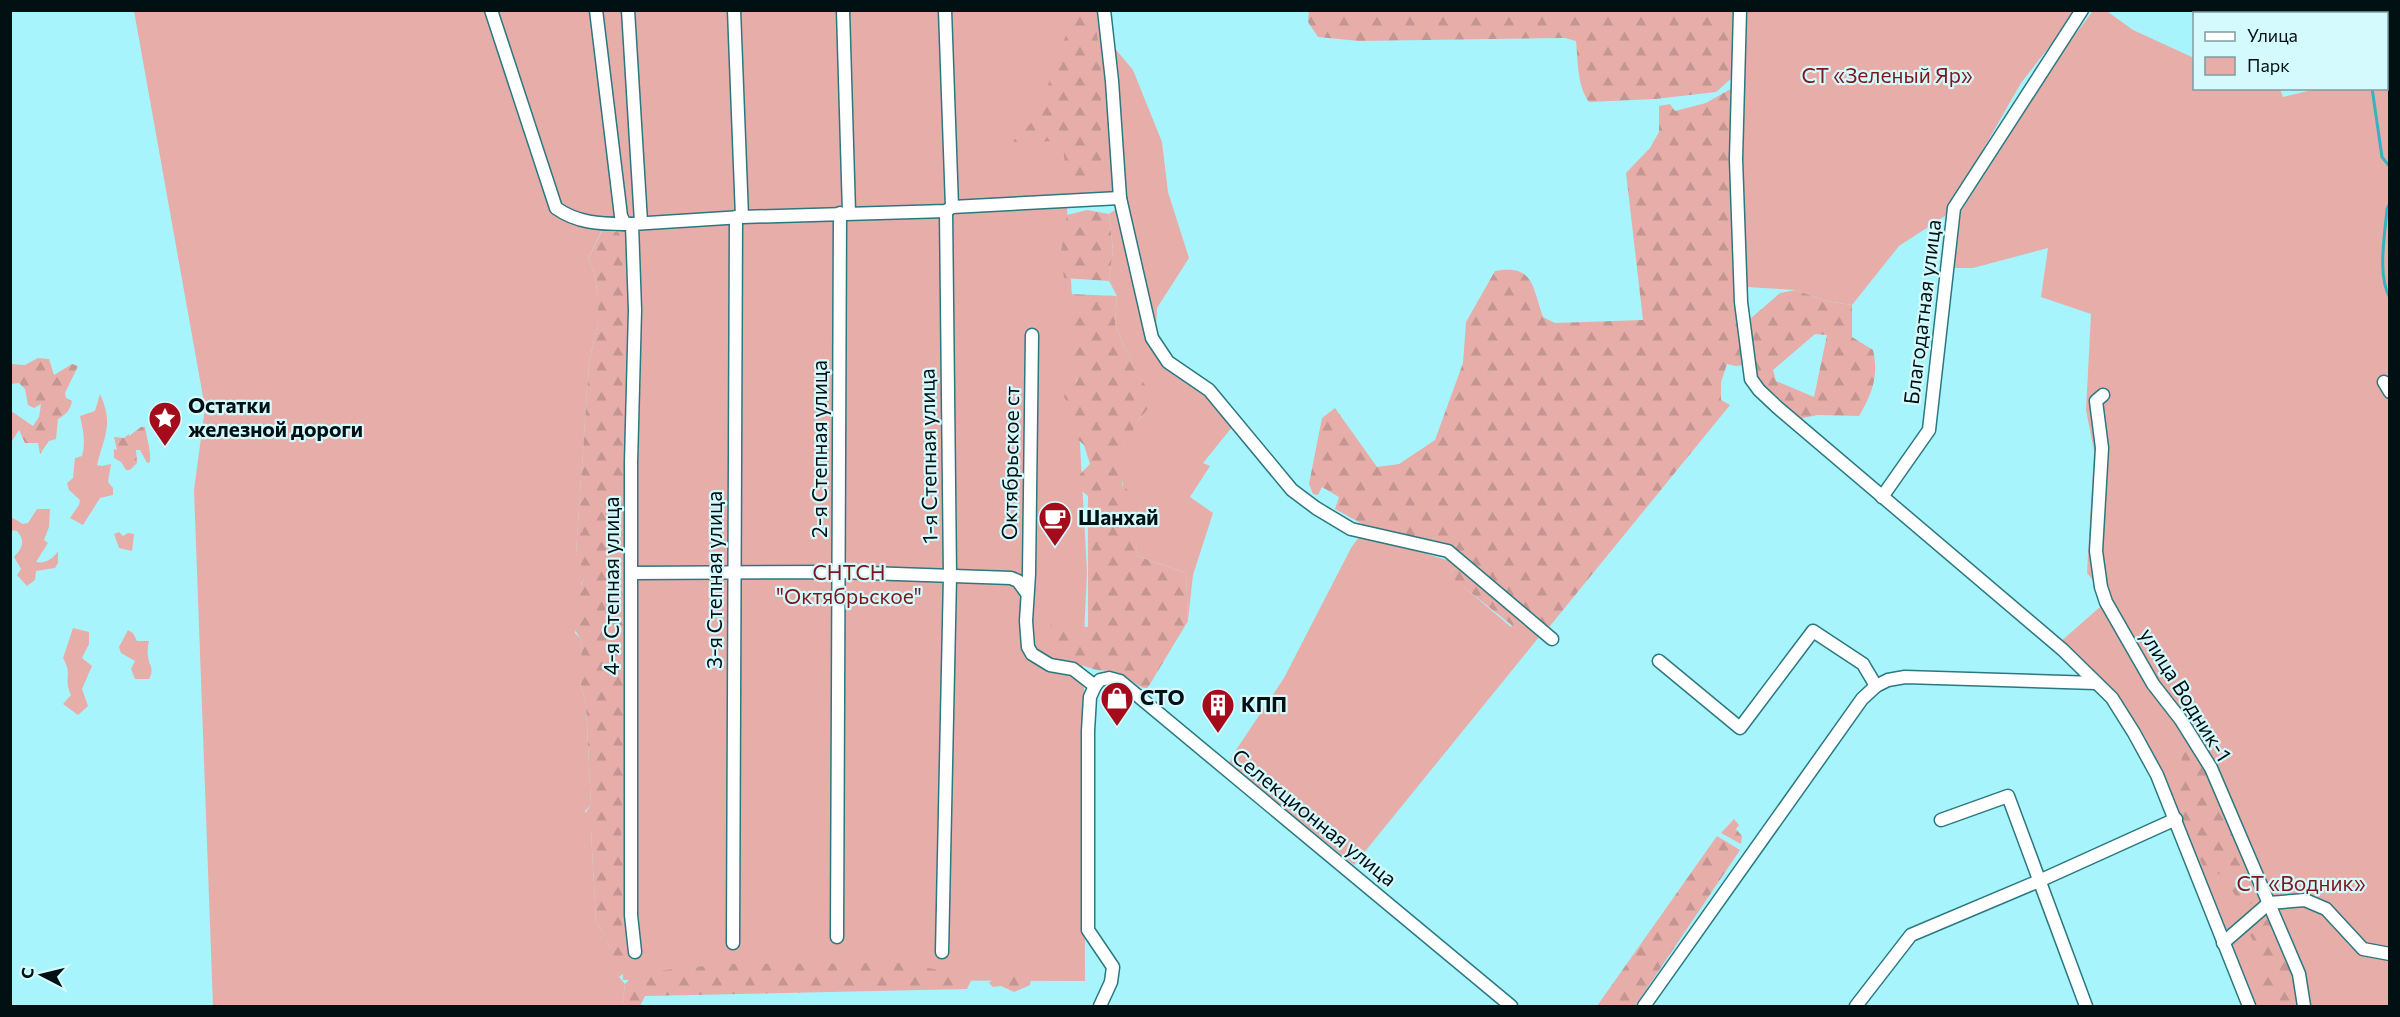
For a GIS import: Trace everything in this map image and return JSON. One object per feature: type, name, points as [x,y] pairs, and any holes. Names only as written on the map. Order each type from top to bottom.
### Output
[{"type":"street","points":[[491,10],[556,208],[565,214],[594,223],[634,224],[739,217],[949,209],[1120,198]]},
{"type":"street","points":[[596,10],[621,216],[634,224]]},
{"type":"street","name":"4-я Степная улица","points":[[628,10],[635,310],[631,463],[631,915],[634,952]]},
{"type":"street","name":"3-я Степная улица","points":[[733,943],[734,573],[739,217],[734,10]]},
{"type":"street","name":"2-я Степная улица","points":[[837,937],[844,213],[843,10]]},
{"type":"street","name":"1-я Степная улица","points":[[942,952],[950,576],[949,209],[945,10]]},
{"type":"street","points":[[1104,10],[1112,81],[1120,198],[1152,338],[1168,362],[1209,390],[1292,490],[1316,508],[1351,529],[1448,551],[1552,639]]},
{"type":"street","points":[[1740,10],[1736,159],[1741,302],[1751,379],[1758,390],[1777,407],[2073,661],[2112,698],[2157,775],[2249,1006]]},
{"type":"street","name":"Благодатная улица","points":[[1882,497],[1929,430],[1954,208],[2082,10]]},
{"type":"street","name":"Октябрьское ст","points":[[1032,335],[1029,573],[1026,592],[1028,647],[1032,654],[1050,665],[1073,669],[1095,686]]},
{"type":"street","name":"улица Водник-1","points":[[2103,395],[2096,401],[2102,448],[2096,551],[2101,587],[2106,602],[2153,684],[2181,720],[2211,768],[2299,974],[2304,1006]]},
{"type":"street","points":[[632,573],[839,572],[1011,578],[1018,581],[1026,592]]},
{"type":"street","points":[[1659,661],[1740,728],[1813,631],[1863,664],[1876,686]]},
{"type":"street","points":[[2067,682],[2073,676],[2073,661]]},
{"type":"street","points":[[1644,1006],[1862,699],[1876,686],[1888,680],[1905,677],[2096,683]]},
{"type":"street","name":"Селекционная улица","points":[[1095,686],[1104,679],[1120,681],[1511,1006]]},
{"type":"street","points":[[1095,686],[1090,698],[1088,731],[1088,930],[1113,967],[1111,981],[1100,1006]]},
{"type":"street","points":[[1941,820],[2008,796],[2086,1006]]},
{"type":"street","points":[[1856,1006],[1911,935],[2039,881],[2176,819]]},
{"type":"street","points":[[2223,943],[2269,903],[2305,900],[2326,909],[2363,949],[2390,954]]},
{"type":"green space","points":[[1309,10],[1735,11],[1733,77],[1716,92],[1655,99],[1589,102],[1580,81],[1576,41],[1565,38],[1359,41],[1318,37],[1308,22]]},
{"type":"green space","name":"СНТСН \"Октябрьское\"","points":[[134,11],[1099,11],[1118,202],[1067,207],[1087,572],[1082,680],[1086,697],[1084,731],[1085,981],[623,980],[612,603],[616,229],[602,230],[588,259],[593,268],[598,295],[598,323],[589,362],[576,553],[590,571],[581,584],[581,606],[575,633],[582,640],[580,681],[586,705],[591,805],[585,811],[591,830],[596,921],[609,945],[619,977],[625,984],[622,1006],[213,1006],[194,490],[205,408]]},
{"type":"green space","points":[[1067,11],[1094,11],[1101,66],[1101,180],[1089,184],[1080,184],[1069,177],[1066,170],[1063,141],[1014,142],[1036,118],[1066,35]]},
{"type":"green space","name":"СТ «Зеленый Яр»","points":[[1747,11],[2077,11],[2021,83],[1945,216],[1899,246],[1852,305],[1826,301],[1796,290],[1746,287],[1743,156]]},
{"type":"green space","name":"СТ «Водник»","points":[[2207,11],[2389,11],[2389,1006],[2255,1006],[2139,732],[2059,643],[2100,607],[2097,585],[2087,573],[2094,451],[2086,410],[2091,314],[2041,297],[2048,248],[1973,268],[1954,268],[1961,211],[2068,44],[2092,12],[2108,12],[2133,30],[2193,58],[2193,90],[2280,90],[2283,97],[2312,90],[2388,90],[2388,12]]},
{"type":"green space","points":[[1112,45],[1133,70],[1162,142],[1168,192],[1189,258],[1157,308],[1156,331],[1125,197]]},
{"type":"green space","points":[[1734,87],[1746,354],[1743,365],[1727,364],[1721,382],[1721,400],[1730,405],[1550,626],[1546,628],[1441,542],[1366,526],[1335,509],[1339,497],[1322,487],[1318,495],[1313,494],[1309,484],[1322,418],[1335,408],[1377,467],[1399,464],[1435,440],[1463,363],[1466,322],[1495,271],[1508,270],[1524,274],[1530,280],[1543,317],[1555,323],[1643,320],[1626,173],[1650,148],[1659,132],[1659,106],[1670,104],[1675,111],[1706,103]]},
{"type":"green space","points":[[1119,207],[1150,339],[1207,392],[1233,426],[1203,463],[1210,466],[1190,497],[1213,513],[1193,575],[1188,620],[1186,573],[1137,556],[1124,490],[1121,463],[1123,449],[1136,424],[1153,402],[1125,349],[1115,324],[1117,296],[1109,281],[1113,250],[1109,214]]},
{"type":"green space","points":[[1087,210],[1109,214],[1113,250],[1109,281],[1064,278],[1059,264],[1067,215]]},
{"type":"green space","points":[[602,231],[618,232],[628,248],[632,301],[625,323],[628,375],[625,394],[626,547],[617,560],[615,571],[625,581],[629,635],[622,647],[621,655],[626,668],[621,855],[625,862],[622,869],[622,936],[629,956],[625,972],[619,977],[613,965],[609,945],[596,921],[591,831],[581,819],[591,805],[586,705],[580,681],[574,676],[573,667],[581,658],[582,640],[574,627],[572,611],[581,606],[579,592],[589,571],[581,565],[576,553],[589,362],[598,323],[598,295],[593,268],[588,259]]},
{"type":"green space","points":[[1796,290],[1826,301],[1852,305],[1852,337],[1873,350],[1875,359],[1873,385],[1859,416],[1818,415],[1798,419],[1756,379],[1750,319],[1780,293]],"holes":[[[1815,334],[1827,335],[1814,397],[1776,381],[1773,370]]]},
{"type":"green space","points":[[1068,295],[1117,296],[1115,324],[1125,349],[1154,402],[1140,418],[1123,448],[1122,485],[1140,501],[1136,535],[1137,556],[1186,573],[1188,621],[1147,689],[1119,673],[1094,669],[1079,663],[1064,653],[1057,637],[1051,635],[1050,625],[1088,627],[1088,496],[1081,490],[1080,474],[1090,464],[1084,445],[1075,437],[1072,423],[1073,412],[1064,397],[1067,387],[1077,382],[1070,347]]},
{"type":"green space","points":[[38,358],[49,359],[54,375],[72,364],[78,366],[65,393],[66,398],[72,401],[70,407],[58,419],[56,439],[49,441],[40,454],[38,443],[25,443],[19,430],[10,444],[11,411],[33,426],[39,417],[41,404],[34,408],[28,405],[25,389],[19,383],[11,384],[11,364],[25,365]]},
{"type":"green space","points":[[100,394],[107,422],[97,465],[111,464],[108,482],[113,488],[113,495],[100,498],[83,525],[70,518],[80,500],[69,490],[67,483],[73,478],[75,458],[82,456],[84,446],[80,416],[95,411]]},
{"type":"green space","points":[[141,427],[145,427],[150,462],[147,463],[140,450],[136,450],[137,463],[130,470],[126,470],[121,462],[114,458],[114,449],[117,450],[114,437],[124,438]]},
{"type":"green space","points":[[37,509],[50,509],[49,527],[44,540],[48,543],[36,562],[48,560],[58,551],[58,563],[55,568],[36,571],[35,580],[27,586],[17,575],[21,569],[14,557],[21,548],[22,542],[17,531],[11,530],[11,517],[23,524],[28,523]]},
{"type":"green space","points":[[119,532],[123,536],[128,533],[134,534],[132,551],[119,548],[114,534]]},
{"type":"green space","points":[[1361,534],[1460,566],[1450,572],[1452,577],[1511,627],[1516,613],[1539,637],[1354,865],[1229,764],[1284,678],[1351,548]]},
{"type":"green space","points":[[1460,566],[1516,613],[1518,623],[1514,627],[1451,577],[1450,572]]},
{"type":"green space","points":[[73,628],[89,632],[89,644],[82,658],[92,666],[82,689],[88,706],[78,715],[63,704],[71,695],[63,658]]},
{"type":"green space","points":[[128,630],[133,633],[137,641],[149,641],[148,654],[152,670],[149,679],[135,679],[131,669],[135,661],[121,653],[119,647]]},
{"type":"green space","points":[[2187,743],[2206,772],[2259,896],[2245,909],[2220,874],[2205,871],[2169,788],[2180,769],[2182,758],[2180,747]]},
{"type":"green space","points":[[1734,819],[1739,825],[1736,829],[1742,836],[1741,844],[1721,833]]},
{"type":"green space","points":[[1717,836],[1740,850],[1635,1006],[1597,1006]]},
{"type":"green space","points":[[2267,919],[2283,949],[2293,975],[2296,987],[2294,1006],[2264,1006],[2258,994],[2257,951],[2250,935]]},
{"type":"green space","points":[[900,963],[905,969],[931,968],[971,981],[967,989],[645,996],[640,1006],[622,1006],[625,984],[635,973],[725,964]]},
{"type":"green space","points":[[996,977],[1029,977],[1031,979],[1030,985],[1014,992],[1001,986],[993,987],[989,983]]},
{"type":"waterway","points":[[2372,90],[2382,157],[2390,167]]},
{"type":"waterway","points":[[2390,203],[2387,209],[2383,267],[2386,289],[2390,298]]},
{"type":"place","name":"Остатки железной дороги","points":[[165,447]]},
{"type":"place","name":"Шанхай","points":[[1055,547]]},
{"type":"place","name":"СТО","points":[[1117,727]]},
{"type":"place","name":"КПП","points":[[1218,734]]}]
